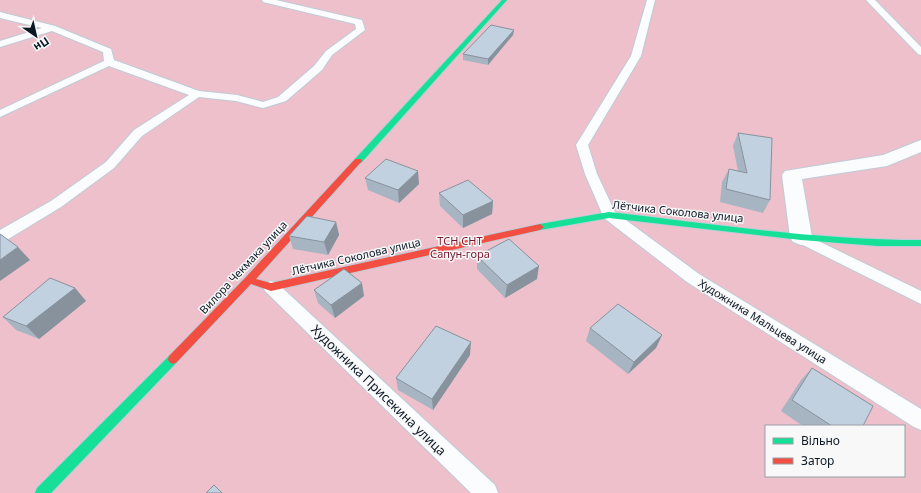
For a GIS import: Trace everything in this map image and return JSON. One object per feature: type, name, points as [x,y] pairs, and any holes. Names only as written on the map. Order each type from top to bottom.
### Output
[{"type":"street","name":"Вилора Чекмака улица","points":[[42,493],[249,280],[505,0]]},
{"type":"street","points":[[801,237],[792,175],[887,160],[921,145]]},
{"type":"street","name":"Лётчика Соколова улица","points":[[271,288],[563,222],[609,215],[801,237],[878,243],[921,243]]},
{"type":"street","points":[[249,280],[271,288]]},
{"type":"lane","points":[[0,114],[109,62],[198,94],[237,98],[264,105],[282,99],[318,68],[329,52],[361,30],[359,22],[266,0]]},
{"type":"lane","points":[[609,215],[591,174],[582,145],[636,56],[651,0]]},
{"type":"lane","points":[[870,0],[921,52]]},
{"type":"lane","points":[[0,15],[52,28],[108,51],[109,62]]},
{"type":"lane","points":[[0,44],[52,28]]},
{"type":"lane","points":[[0,236],[56,204],[110,165],[138,133],[198,94]]},
{"type":"lane","name":"Художника Мальцева улица","points":[[609,215],[693,278],[921,420]]},
{"type":"lane","points":[[801,237],[921,298]]},
{"type":"lane","name":"Художника Присекина улица","points":[[271,288],[487,493]]},
{"type":"green space","name":"ТСН СНТ Сапун-гора","points":[[0,0],[921,0],[921,493],[0,493]]},
{"type":"building","points":[[491,25],[514,30],[488,59],[463,54]]},
{"type":"building","points":[[738,133],[772,138],[770,200],[726,189],[729,169],[747,173]]},
{"type":"building","points":[[386,159],[418,171],[398,190],[365,178]]},
{"type":"building","points":[[468,180],[493,201],[463,215],[439,193]]},
{"type":"building","points":[[307,216],[336,222],[324,242],[289,236]]},
{"type":"building","points":[[0,234],[18,247],[0,260]]},
{"type":"building","points":[[509,239],[539,266],[507,285],[477,256]]},
{"type":"building","points":[[344,269],[362,283],[331,305],[314,290]]},
{"type":"building","points":[[50,278],[75,288],[26,326],[3,317]]},
{"type":"building","points":[[618,304],[662,335],[634,362],[590,328]]},
{"type":"building","points":[[436,326],[471,342],[432,399],[396,378]]},
{"type":"building","points":[[812,368],[873,406],[864,425],[830,425],[792,400]]},
{"type":"building","points":[[214,485],[222,493],[206,493]]},
{"type":"traffic: fast","points":[[358,161],[505,0]]},
{"type":"traffic: fast","points":[[540,227],[609,215],[801,237],[878,243],[921,243]]},
{"type":"traffic: fast","points":[[42,493],[173,359]]},
{"type":"traffic: jam","points":[[173,359],[249,280],[358,161]]},
{"type":"traffic: jam","points":[[249,280],[271,287],[540,227]]}]
